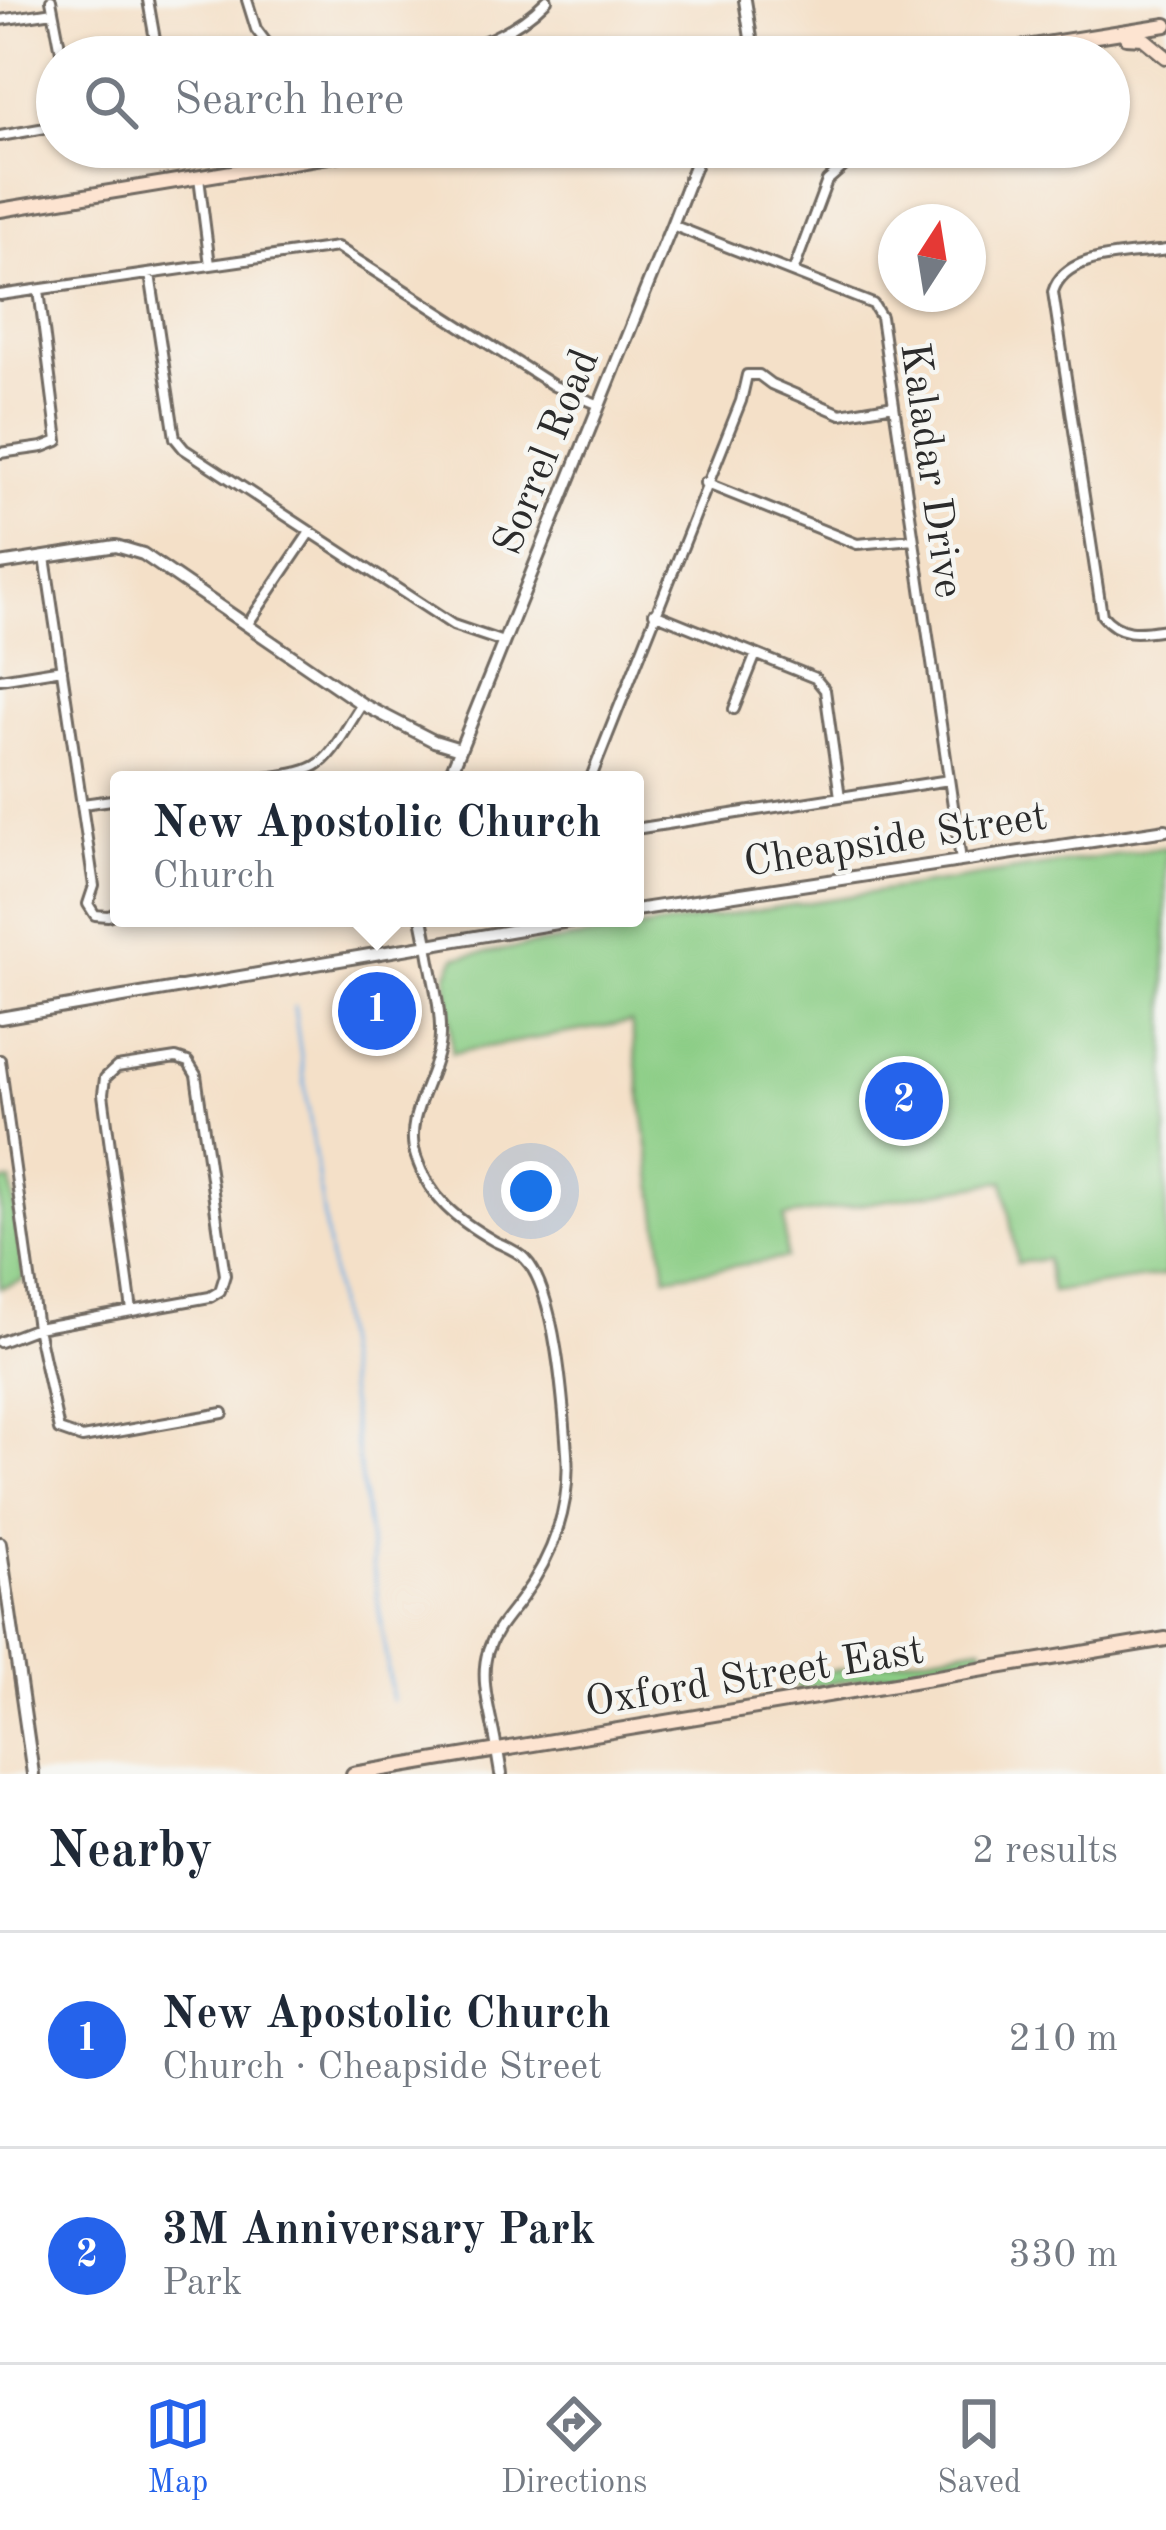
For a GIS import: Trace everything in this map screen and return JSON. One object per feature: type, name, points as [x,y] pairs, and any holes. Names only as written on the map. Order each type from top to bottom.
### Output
[{"type":"main road","points":[[1100,36],[1166,25]]},
{"type":"main road","points":[[1113,34],[1128,36]]},
{"type":"main road","points":[[1130,36],[1142,38],[1166,57]]},
{"type":"main road","points":[[0,210],[248,168]]},
{"type":"main road","name":"Oxford Street East","points":[[353,1774],[1166,1639]]},
{"type":"street","points":[[51,0],[58,36]]},
{"type":"street","points":[[148,0],[154,36]]},
{"type":"street","points":[[247,0],[261,36]]},
{"type":"street","points":[[498,36],[547,0]]},
{"type":"street","points":[[745,0],[751,36]]},
{"type":"street","points":[[0,20],[53,13]]},
{"type":"street","points":[[0,136],[36,130]]},
{"type":"street","name":"Sorrel Road","points":[[451,771],[694,168]]},
{"type":"street","points":[[793,272],[827,181],[842,168]]},
{"type":"street","points":[[199,178],[210,266]]},
{"type":"street","name":"Kaladar Drive","points":[[672,225],[873,304],[881,317],[962,860]]},
{"type":"street","points":[[0,295],[337,247],[554,386],[597,404]]},
{"type":"street","points":[[1166,250],[1078,263],[1056,280],[1053,292],[1102,615],[1125,632],[1166,628]]},
{"type":"street","points":[[150,274],[175,439],[184,449],[453,625],[503,641]]},
{"type":"street","points":[[0,453],[58,441],[39,290]]},
{"type":"street","points":[[593,771],[747,375],[759,375],[842,414],[894,405]]},
{"type":"street","points":[[705,483],[857,544],[914,538]]},
{"type":"street","points":[[247,625],[310,532]]},
{"type":"street","points":[[0,564],[116,546],[129,549],[157,563],[362,704],[460,749]]},
{"type":"street","points":[[45,557],[94,886],[88,904],[95,915],[110,913]]},
{"type":"street","points":[[654,613],[815,678],[825,690],[840,797]]},
{"type":"street","points":[[734,709],[756,654]]},
{"type":"street","points":[[0,679],[62,669]]},
{"type":"street","points":[[314,771],[362,704]]},
{"type":"street","points":[[644,828],[949,780]]},
{"type":"street","points":[[82,804],[110,800]]},
{"type":"street","name":"Cheapside Street","points":[[644,909],[1166,830]]},
{"type":"street","points":[[424,927],[440,1034],[436,1064],[415,1114],[412,1143],[416,1158],[432,1196],[465,1225],[525,1258],[538,1278],[549,1304],[567,1456],[566,1494],[557,1534],[542,1570],[499,1625],[487,1654],[484,1671],[501,1774]]},
{"type":"street","points":[[0,1018],[529,927]]},
{"type":"street","points":[[0,1342],[37,1328],[210,1298],[220,1291],[225,1275],[196,1075],[188,1062],[176,1058],[117,1066],[106,1078],[104,1094],[132,1311]]},
{"type":"street","points":[[0,1060],[37,1328],[59,1430],[82,1438],[223,1413]]},
{"type":"street","points":[[0,1543],[33,1774]]},
{"type":"green space","points":[[1166,847],[1166,1275],[1052,1292],[1046,1259],[1017,1263],[1004,1181],[784,1217],[786,1258],[666,1277],[631,1022],[452,1053],[447,976],[456,957]]},
{"type":"green space","points":[[11,1181],[24,1280],[0,1288],[0,1182]]},
{"type":"green space","points":[[982,1646],[986,1657],[797,1689],[795,1677]]},
{"type":"waterway","points":[[294,1007],[392,1700]]},
{"type":"place","name":"New Apostolic Church","points":[[377,1011]]},
{"type":"place","name":"3M Anniversary Park","points":[[904,1101]]}]
